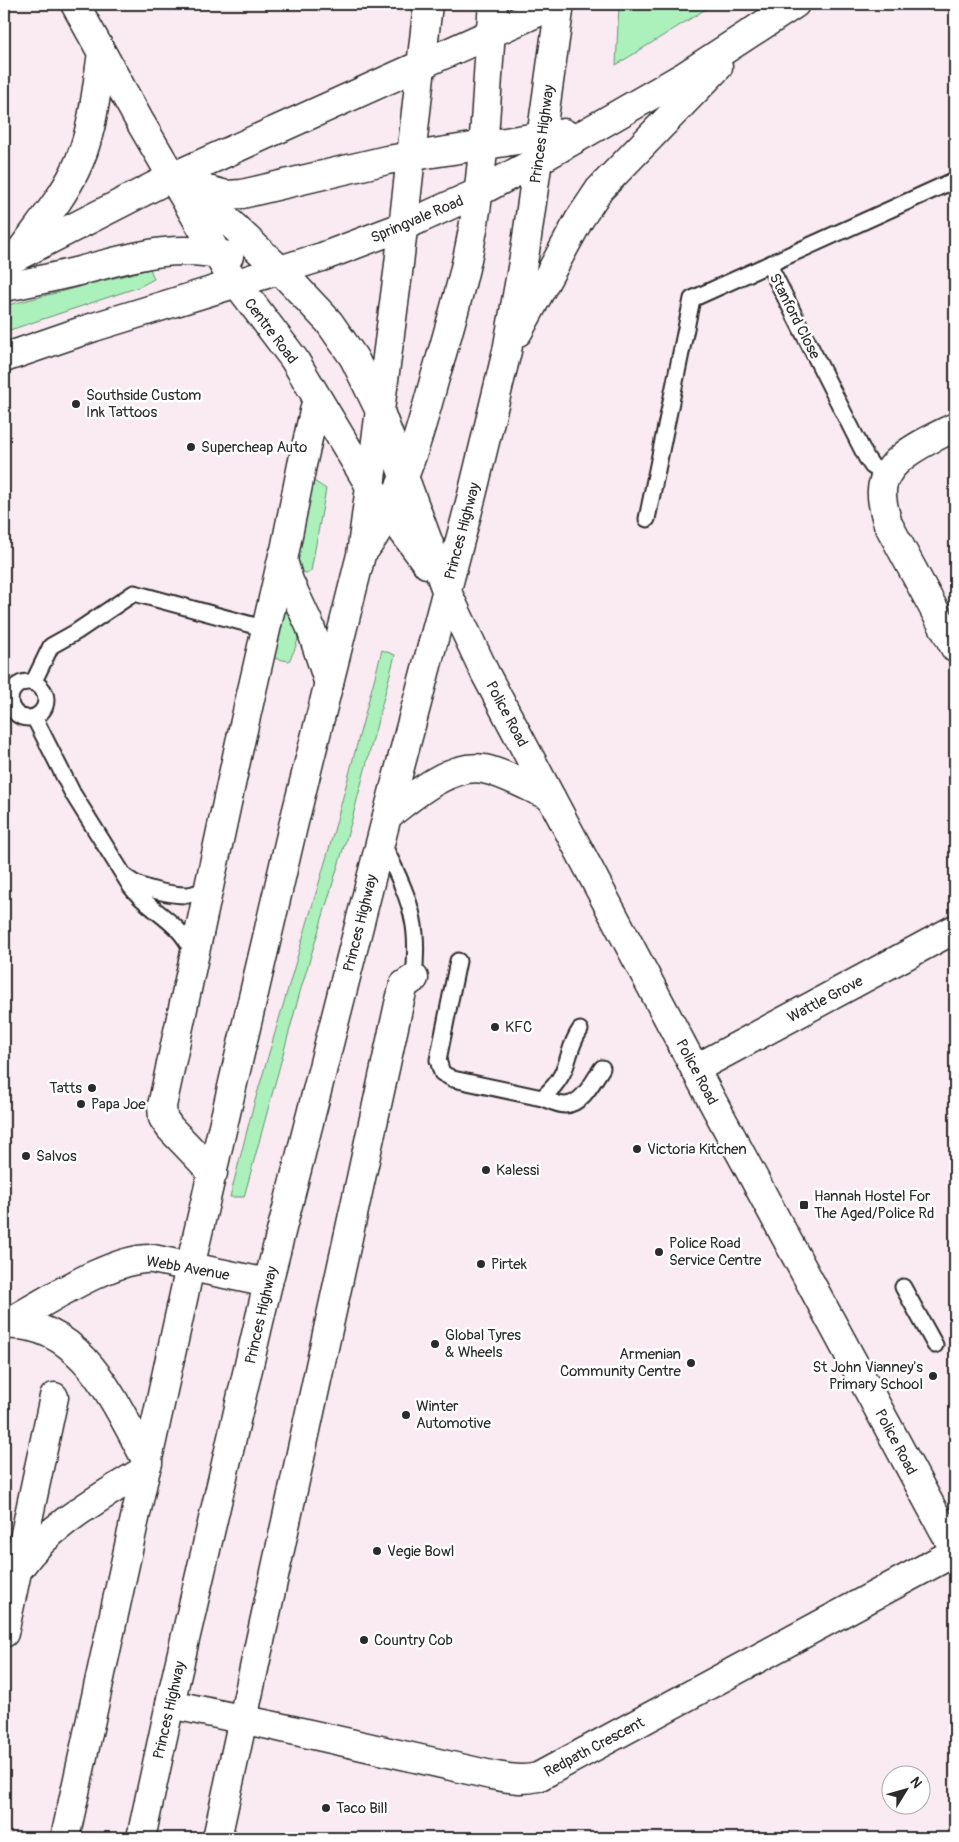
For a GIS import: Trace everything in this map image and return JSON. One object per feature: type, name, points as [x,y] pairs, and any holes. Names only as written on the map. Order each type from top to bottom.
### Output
[{"type":"main road","name":"Centre Road","points":[[75,4],[216,253],[235,283],[287,349],[370,486]]},
{"type":"main road","points":[[65,1838],[190,1267],[289,841],[361,555],[404,226],[428,4]]},
{"type":"main road","points":[[361,555],[388,512],[404,477],[421,431],[470,245],[483,144],[493,4]]},
{"type":"main road","points":[[10,260],[172,177],[556,4]]},
{"type":"main road","name":"Princes Highway","points":[[141,1838],[170,1704],[268,1283],[384,828],[472,495],[507,351],[525,251],[560,4]]},
{"type":"main road","name":"Springvale Road","points":[[4,358],[94,327],[235,283],[281,271],[404,226],[477,193],[539,149],[590,130],[683,77],[795,4]]},
{"type":"main road","points":[[507,351],[579,220],[599,190],[752,32]]},
{"type":"main road","points":[[10,260],[63,192],[79,163],[91,121],[102,52]]},
{"type":"main road","points":[[172,177],[212,192],[242,194],[412,156],[483,144],[539,149]]},
{"type":"main road","name":"Centre Road","points":[[172,177],[228,221],[281,271],[329,322],[343,340],[364,376],[379,409]]},
{"type":"main road","points":[[4,288],[152,252],[178,250],[216,253],[281,271]]},
{"type":"main road","points":[[213,1173],[166,1123],[162,1112],[163,1099],[317,398]]},
{"type":"main road","name":"Police Road","points":[[379,409],[446,590],[485,673],[695,1069],[955,1551]]},
{"type":"main road","points":[[955,427],[903,457],[895,464],[882,488],[883,506],[888,524],[955,648]]},
{"type":"main road","name":"Police Road","points":[[370,486],[446,590]]},
{"type":"main road","points":[[284,555],[286,573],[310,626],[329,684]]},
{"type":"main road","points":[[384,828],[440,778],[473,769],[484,769],[496,773],[551,797]]},
{"type":"main road","name":"Wattle Grove","points":[[695,1069],[955,929]]},
{"type":"main road","points":[[217,1838],[399,1004],[404,985],[414,978]]},
{"type":"main road","name":"Webb Avenue","points":[[4,1325],[77,1285],[117,1266],[147,1259],[268,1283]]},
{"type":"main road","name":"Webb Avenue","points":[[4,1325],[20,1325],[46,1332],[62,1340],[79,1353],[88,1362],[103,1384],[147,1466]]},
{"type":"main road","points":[[4,1633],[54,1397]]},
{"type":"main road","points":[[17,1571],[34,1549],[54,1531],[147,1466]]},
{"type":"main road","name":"Redpath Crescent","points":[[170,1704],[491,1776],[514,1780],[538,1777],[955,1551]]},
{"type":"lane","points":[[769,265],[955,180]]},
{"type":"lane","name":"Stanford Close","points":[[647,520],[692,299],[769,265],[866,457],[872,466],[887,476]]},
{"type":"lane","points":[[33,683],[50,646],[76,632],[134,593],[266,629]]},
{"type":"lane","points":[[33,683],[42,690],[45,700],[43,710],[34,717],[20,716],[7,707],[11,695],[18,685],[33,683]]},
{"type":"lane","points":[[34,717],[73,794],[118,867],[137,895],[168,920],[184,936],[194,955]]},
{"type":"lane","points":[[384,828],[413,918],[416,950],[414,978]]},
{"type":"lane","points":[[118,867],[131,881],[153,890],[187,895],[210,887]]},
{"type":"lane","points":[[458,962],[438,1060],[442,1073],[453,1079],[542,1098],[564,1105],[576,1102],[586,1092],[602,1068]]},
{"type":"lane","points":[[542,1098],[555,1086],[563,1073],[570,1047],[580,1030]]},
{"type":"lane","points":[[903,1287],[936,1345]]},
{"type":"green space","points":[[714,4],[616,65],[619,5]]},
{"type":"green space","points":[[150,269],[154,279],[139,287],[4,332],[4,306]]},
{"type":"green space","points":[[311,479],[326,489],[311,571],[307,573],[301,572],[296,557]]},
{"type":"green space","points":[[292,611],[296,617],[299,630],[295,648],[289,661],[272,658],[284,613]]},
{"type":"green space","points":[[382,650],[395,655],[351,823],[300,992],[244,1197],[230,1197],[252,1111],[331,842]]},
{"type":"place","name":"Southside Custom Ink Tattoos","points":[[76,404]]},
{"type":"place","name":"Supercheap Auto","points":[[191,447]]},
{"type":"place","name":"KFC","points":[[495,1027]]},
{"type":"place","name":"Tatts","points":[[92,1088]]},
{"type":"place","name":"Papa Joe","points":[[81,1104]]},
{"type":"place","name":"Victoria Kitchen","points":[[637,1149]]},
{"type":"place","name":"Salvos","points":[[26,1156]]},
{"type":"place","name":"Kalessi","points":[[486,1170]]},
{"type":"place","name":"Hannah Hostel For The Aged/Police Rd","points":[[804,1205]]},
{"type":"place","name":"Police Road Service Centre","points":[[659,1252]]},
{"type":"place","name":"Pirtek","points":[[481,1264]]},
{"type":"place","name":"Global Tyres & Wheels","points":[[435,1344]]},
{"type":"place","name":"Armenian Community Centre","points":[[691,1363]]},
{"type":"place","name":"St John Vianney's Primary School","points":[[933,1376]]},
{"type":"place","name":"Winter Automotive","points":[[406,1415]]},
{"type":"place","name":"Vegie Bowl","points":[[377,1551]]},
{"type":"place","name":"Country Cob","points":[[364,1640]]},
{"type":"place","name":"Taco Bill","points":[[326,1808]]}]
